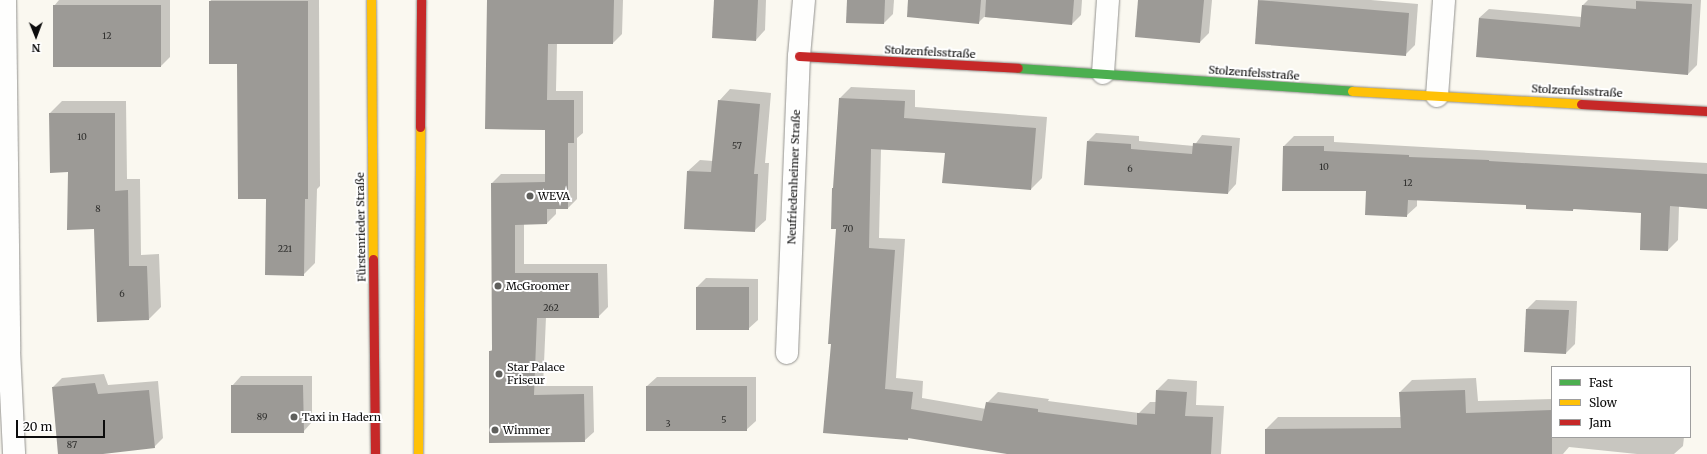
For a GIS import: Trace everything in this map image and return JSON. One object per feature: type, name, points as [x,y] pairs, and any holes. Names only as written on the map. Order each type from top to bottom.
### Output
[{"type":"street","points":[[6,0],[9,350],[14,454]]},
{"type":"street","name":"Fürstenrieder Straße","points":[[371,0],[375,454]]},
{"type":"street","points":[[418,454],[421,291],[421,0]]},
{"type":"street","name":"Neufriedenheimer Straße","points":[[787,353],[799,56],[804,0]]},
{"type":"street","points":[[1103,73],[1108,0]]},
{"type":"street","points":[[1437,96],[1444,0]]},
{"type":"street","name":"Stolzenfelsstraße","points":[[799,56],[1103,73],[1260,86],[1707,111]]},
{"type":"building","points":[[487,0],[614,0],[613,44],[548,44],[547,100],[574,100],[574,143],[568,143],[568,209],[547,209],[547,224],[515,225],[515,273],[598,273],[599,318],[537,318],[534,395],[584,394],[585,442],[489,443],[489,351],[492,351],[491,183],[545,182],[545,130],[485,129]]},
{"type":"building","points":[[714,0],[758,0],[756,41],[712,38]]},
{"type":"building","points":[[847,0],[885,0],[884,24],[846,23]]},
{"type":"building","points":[[908,0],[981,0],[979,24],[907,17]]},
{"type":"building","points":[[986,0],[1074,0],[1072,25],[985,17]]},
{"type":"building","points":[[1138,0],[1204,0],[1200,43],[1135,37]]},
{"type":"building","points":[[1258,0],[1409,13],[1406,56],[1255,44]]},
{"type":"building","points":[[209,1],[308,1],[308,199],[305,199],[304,276],[265,275],[266,199],[238,199],[237,64],[209,64]]},
{"type":"building","points":[[1636,1],[1692,4],[1688,75],[1476,57],[1479,18],[1580,27],[1582,5],[1636,9]]},
{"type":"building","points":[[53,5],[161,5],[161,67],[53,67]]},
{"type":"building","points":[[839,98],[905,101],[904,118],[1036,128],[1031,190],[942,183],[945,153],[871,149],[869,248],[895,250],[885,389],[913,392],[911,409],[982,421],[986,402],[1038,409],[1038,412],[1137,425],[1137,413],[1155,414],[1156,390],[1187,392],[1185,416],[1213,417],[1211,454],[1007,454],[908,438],[908,440],[823,433],[831,344],[828,344],[836,229],[831,229],[832,188]]},
{"type":"building","points":[[718,100],[760,104],[754,174],[758,174],[755,232],[684,229],[687,171],[711,172]]},
{"type":"building","points":[[49,113],[115,113],[115,191],[128,190],[129,266],[147,266],[149,320],[97,322],[94,229],[67,230],[68,172],[50,173]]},
{"type":"building","points":[[1087,141],[1131,144],[1131,149],[1192,154],[1193,143],[1232,146],[1228,194],[1084,185]]},
{"type":"building","points":[[1283,146],[1324,146],[1324,151],[1707,174],[1707,209],[1670,206],[1668,251],[1640,250],[1641,213],[1573,209],[1573,211],[1526,209],[1526,205],[1408,200],[1407,217],[1365,215],[1366,191],[1282,191]]},
{"type":"building","points":[[696,287],[749,287],[749,330],[696,330]]},
{"type":"building","points":[[1526,309],[1569,310],[1566,354],[1524,352]]},
{"type":"building","points":[[95,383],[98,394],[149,390],[155,448],[103,454],[58,454],[52,387]]},
{"type":"building","points":[[231,385],[303,385],[304,433],[231,433]]},
{"type":"building","points":[[646,386],[747,386],[747,431],[646,431]]},
{"type":"building","points":[[1465,390],[1466,413],[1551,410],[1552,454],[1265,454],[1265,429],[1401,428],[1399,392]]},
{"type":"traffic: fast","points":[[1018,68],[1352,91]]},
{"type":"traffic: slow","points":[[371,0],[373,259]]},
{"type":"traffic: slow","points":[[1352,91],[1581,104]]},
{"type":"traffic: slow","points":[[418,454],[420,127]]},
{"type":"traffic: jam","points":[[420,127],[421,0]]},
{"type":"traffic: jam","points":[[799,56],[1018,68]]},
{"type":"traffic: jam","points":[[1581,104],[1707,111]]},
{"type":"traffic: jam","points":[[373,259],[375,454]]},
{"type":"place","name":"WEVA","points":[[530,196]]},
{"type":"place","name":"McGroomer","points":[[498,286]]},
{"type":"place","name":"Star Palace Friseur","points":[[499,374]]},
{"type":"place","name":"Taxi in Hadern","points":[[294,417]]},
{"type":"place","name":"Wimmer","points":[[495,430]]}]
